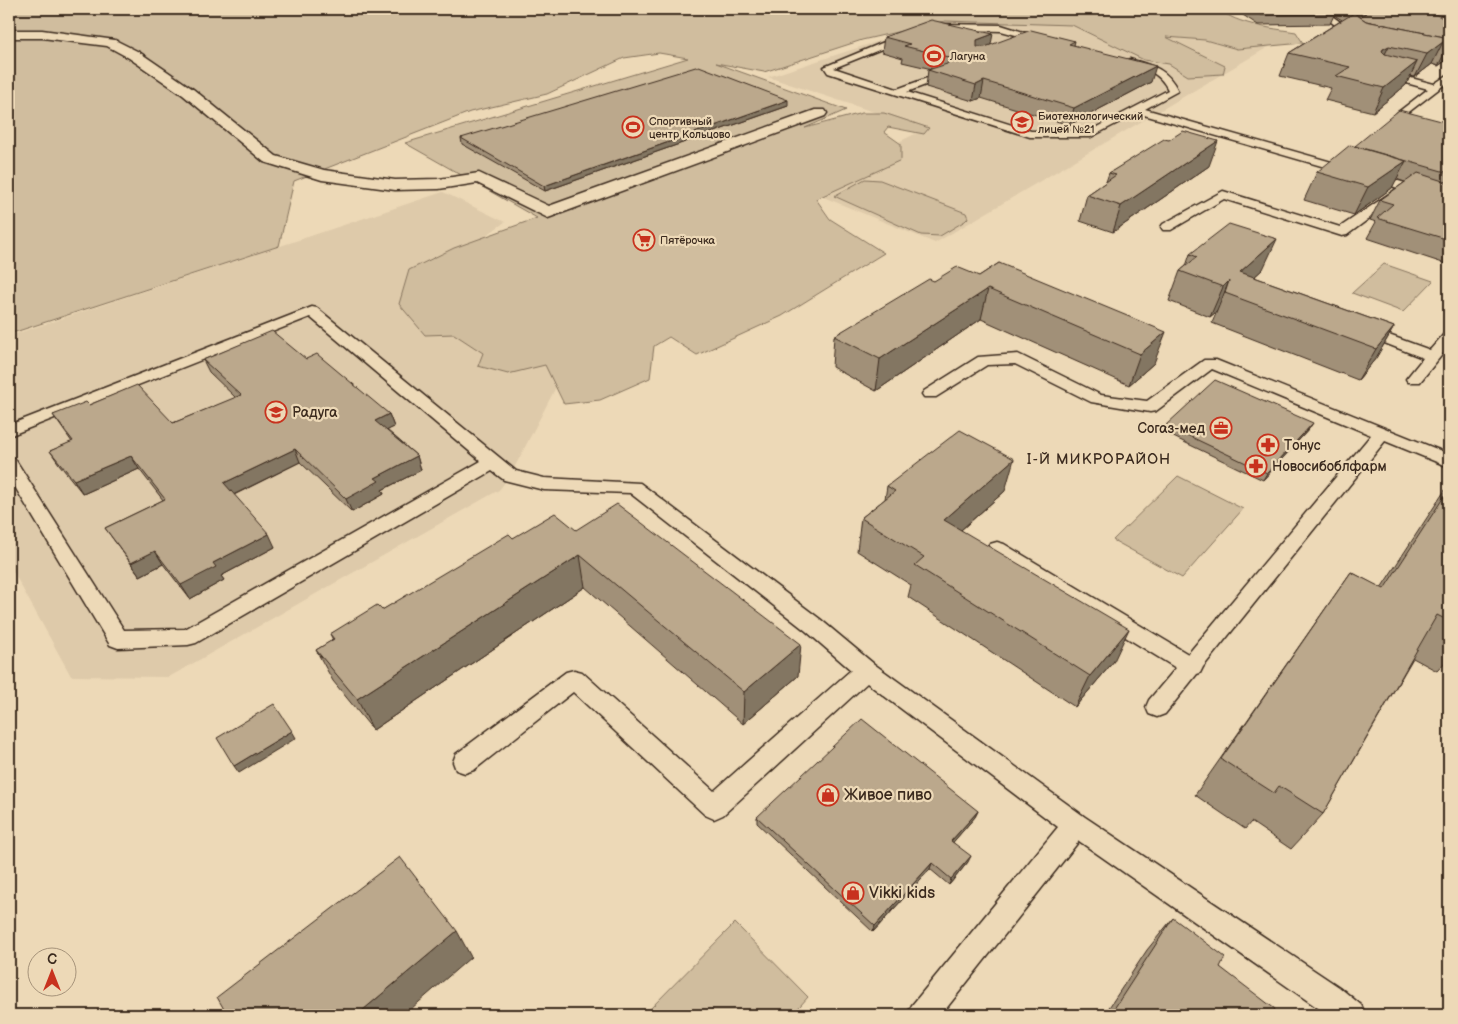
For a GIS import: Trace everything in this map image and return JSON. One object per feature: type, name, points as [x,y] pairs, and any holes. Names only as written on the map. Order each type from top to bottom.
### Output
[{"type":"street","points":[[9,34],[42,34],[110,43],[134,55],[188,92],[270,159],[322,175],[395,186],[439,184],[479,178],[548,213],[820,113]]},
{"type":"lane","points":[[1317,9],[1360,39],[1370,41]]},
{"type":"lane","points":[[930,28],[1001,28],[1057,43]]},
{"type":"lane","points":[[916,32],[829,67],[831,71],[1030,134],[1091,134],[1173,91],[1169,80],[1157,69],[1121,59]]},
{"type":"lane","points":[[1016,44],[1034,37]]},
{"type":"lane","points":[[1378,73],[1436,88]]},
{"type":"lane","points":[[897,92],[941,76]]},
{"type":"lane","points":[[1415,119],[1401,115],[1449,77]]},
{"type":"lane","points":[[1136,110],[1449,200]]},
{"type":"lane","points":[[1167,227],[1223,195],[1342,232],[1405,186]]},
{"type":"lane","points":[[9,431],[312,311],[510,476],[544,484],[634,487],[813,625],[866,670],[1076,825],[1329,997],[1351,1015]]},
{"type":"lane","points":[[1349,324],[1433,356]]},
{"type":"lane","points":[[1414,379],[1449,337]]},
{"type":"lane","points":[[930,394],[983,360],[1018,359],[1097,399],[1150,407],[1210,363],[1449,461]]},
{"type":"lane","points":[[1157,708],[1382,433]]},
{"type":"lane","points":[[9,463],[118,639],[188,637],[494,462]]},
{"type":"lane","points":[[997,549],[1192,666]]},
{"type":"lane","points":[[465,762],[574,679],[714,806],[866,670]]},
{"type":"lane","points":[[922,1015],[1076,825]]},
{"type":"shaded area","points":[[9,9],[1218,9],[1235,19],[1245,22],[1296,32],[1303,43],[1237,49],[1205,40],[1166,37],[1225,66],[1223,74],[1188,76],[1169,64],[1144,60],[1072,25],[945,21],[862,40],[764,72],[716,63],[846,110],[805,128],[862,113],[884,113],[929,128],[924,134],[888,127],[884,132],[901,144],[901,160],[816,199],[830,219],[884,253],[782,316],[697,355],[669,337],[654,346],[650,378],[600,400],[564,404],[545,365],[508,374],[478,366],[483,353],[454,334],[425,335],[399,304],[409,270],[454,248],[537,218],[405,143],[688,58],[659,53],[624,58],[547,94],[470,112],[294,181],[279,246],[9,334]]},
{"type":"shaded area","name":"Биотехнологический лицей №21","points":[[977,9],[1280,40],[935,243],[804,189],[925,129],[768,77]]},
{"type":"shaded area","points":[[865,179],[880,180],[966,213],[968,218],[940,236],[921,235],[834,196]]},
{"type":"shaded area","name":"Радуга","points":[[443,192],[505,222],[435,272],[570,360],[510,476],[499,490],[169,677],[71,676],[9,564],[9,336]]},
{"type":"shaded area","points":[[1384,264],[1433,281],[1403,312],[1352,293]]},
{"type":"shaded area","points":[[1178,476],[1243,509],[1182,578],[1113,540]]},
{"type":"shaded area","points":[[735,923],[808,997],[792,1015],[644,1015]]},
{"type":"building","points":[[1253,9],[1328,9],[1334,14],[1261,15]]},
{"type":"building","points":[[1344,9],[1415,9],[1424,14],[1435,14],[1449,21],[1449,38],[1366,21],[1360,17],[1366,13],[1351,13]]},
{"type":"building","points":[[1354,13],[1366,21],[1449,38],[1449,43],[1443,42],[1427,54],[1389,46],[1383,49],[1382,51],[1385,54],[1417,62],[1384,88],[1336,76],[1350,67],[1289,53]]},
{"type":"building","points":[[931,20],[993,34],[977,40],[977,47],[985,47],[1031,30],[1075,41],[1069,44],[1156,66],[1074,108],[984,81],[976,85],[928,70],[947,64],[950,59],[904,46],[910,44],[884,37]]},
{"type":"building","points":[[699,66],[788,100],[544,186],[461,138]]},
{"type":"building","points":[[1399,110],[1449,123],[1449,173],[1355,146]]},
{"type":"building","points":[[1183,131],[1218,141],[1121,206],[1087,195],[1116,175],[1109,173],[1164,139],[1169,140]]},
{"type":"building","points":[[1350,145],[1406,161],[1368,187],[1317,172]]},
{"type":"building","points":[[1418,173],[1449,183],[1449,240],[1377,218],[1393,204],[1380,200]]},
{"type":"building","points":[[1229,224],[1277,239],[1240,272],[1394,327],[1376,349],[1225,293],[1229,281],[1223,287],[1180,271],[1197,257],[1190,254]]},
{"type":"building","points":[[999,263],[1166,332],[1140,354],[988,289],[880,359],[834,336],[929,279],[934,281],[957,267],[979,276]]},
{"type":"building","points":[[272,331],[306,359],[317,354],[389,414],[375,421],[417,456],[375,478],[379,481],[346,499],[295,449],[224,483],[269,534],[213,563],[216,567],[181,585],[155,551],[131,563],[105,528],[165,499],[131,456],[74,480],[50,451],[73,441],[53,415],[86,402],[89,405],[137,385],[173,423],[241,395],[203,360]]},
{"type":"building","points":[[1215,380],[1313,423],[1267,473],[1166,425]]},
{"type":"building","points":[[960,430],[1014,459],[944,520],[1129,629],[1090,676],[915,565],[924,557],[861,518],[895,491],[887,486]]},
{"type":"building","points":[[1449,489],[1449,621],[1437,615],[1323,814],[1279,786],[1274,793],[1221,759],[1351,572],[1384,589]]},
{"type":"building","points":[[617,504],[801,644],[744,692],[580,555],[357,699],[316,650],[334,639],[330,634],[377,605],[382,610],[509,534],[513,538],[555,513],[576,530]]},
{"type":"building","points":[[274,704],[292,731],[234,766],[217,738]]},
{"type":"building","points":[[862,719],[978,811],[951,841],[971,856],[951,879],[932,863],[875,926],[757,817]]},
{"type":"building","points":[[400,857],[457,931],[357,1015],[220,1015],[225,1011],[217,997]]},
{"type":"building","points":[[1173,918],[1225,957],[1220,967],[1275,1009],[1272,1015],[1110,1015]]},
{"type":"place","name":"Лагуна","points":[[934,56]]},
{"type":"place","name":"Биотехнологический лицей №21","points":[[1022,122]]},
{"type":"place","name":"Спортивный центр Кольцово","points":[[633,127]]},
{"type":"place","name":"Пятёрочка","points":[[644,240]]},
{"type":"place","name":"Радуга","points":[[276,412]]},
{"type":"place","name":"Согаз-мед","points":[[1221,428]]},
{"type":"place","name":"Тонус","points":[[1268,445]]},
{"type":"place","name":"Новосибоблфарм","points":[[1256,466]]},
{"type":"place","name":"Живое пиво","points":[[828,795]]},
{"type":"place","name":"Vikki kids","points":[[853,893]]},
{"type":"district","name":"I-Й МИКРОРАЙОН","points":[[1099,459]]}]
